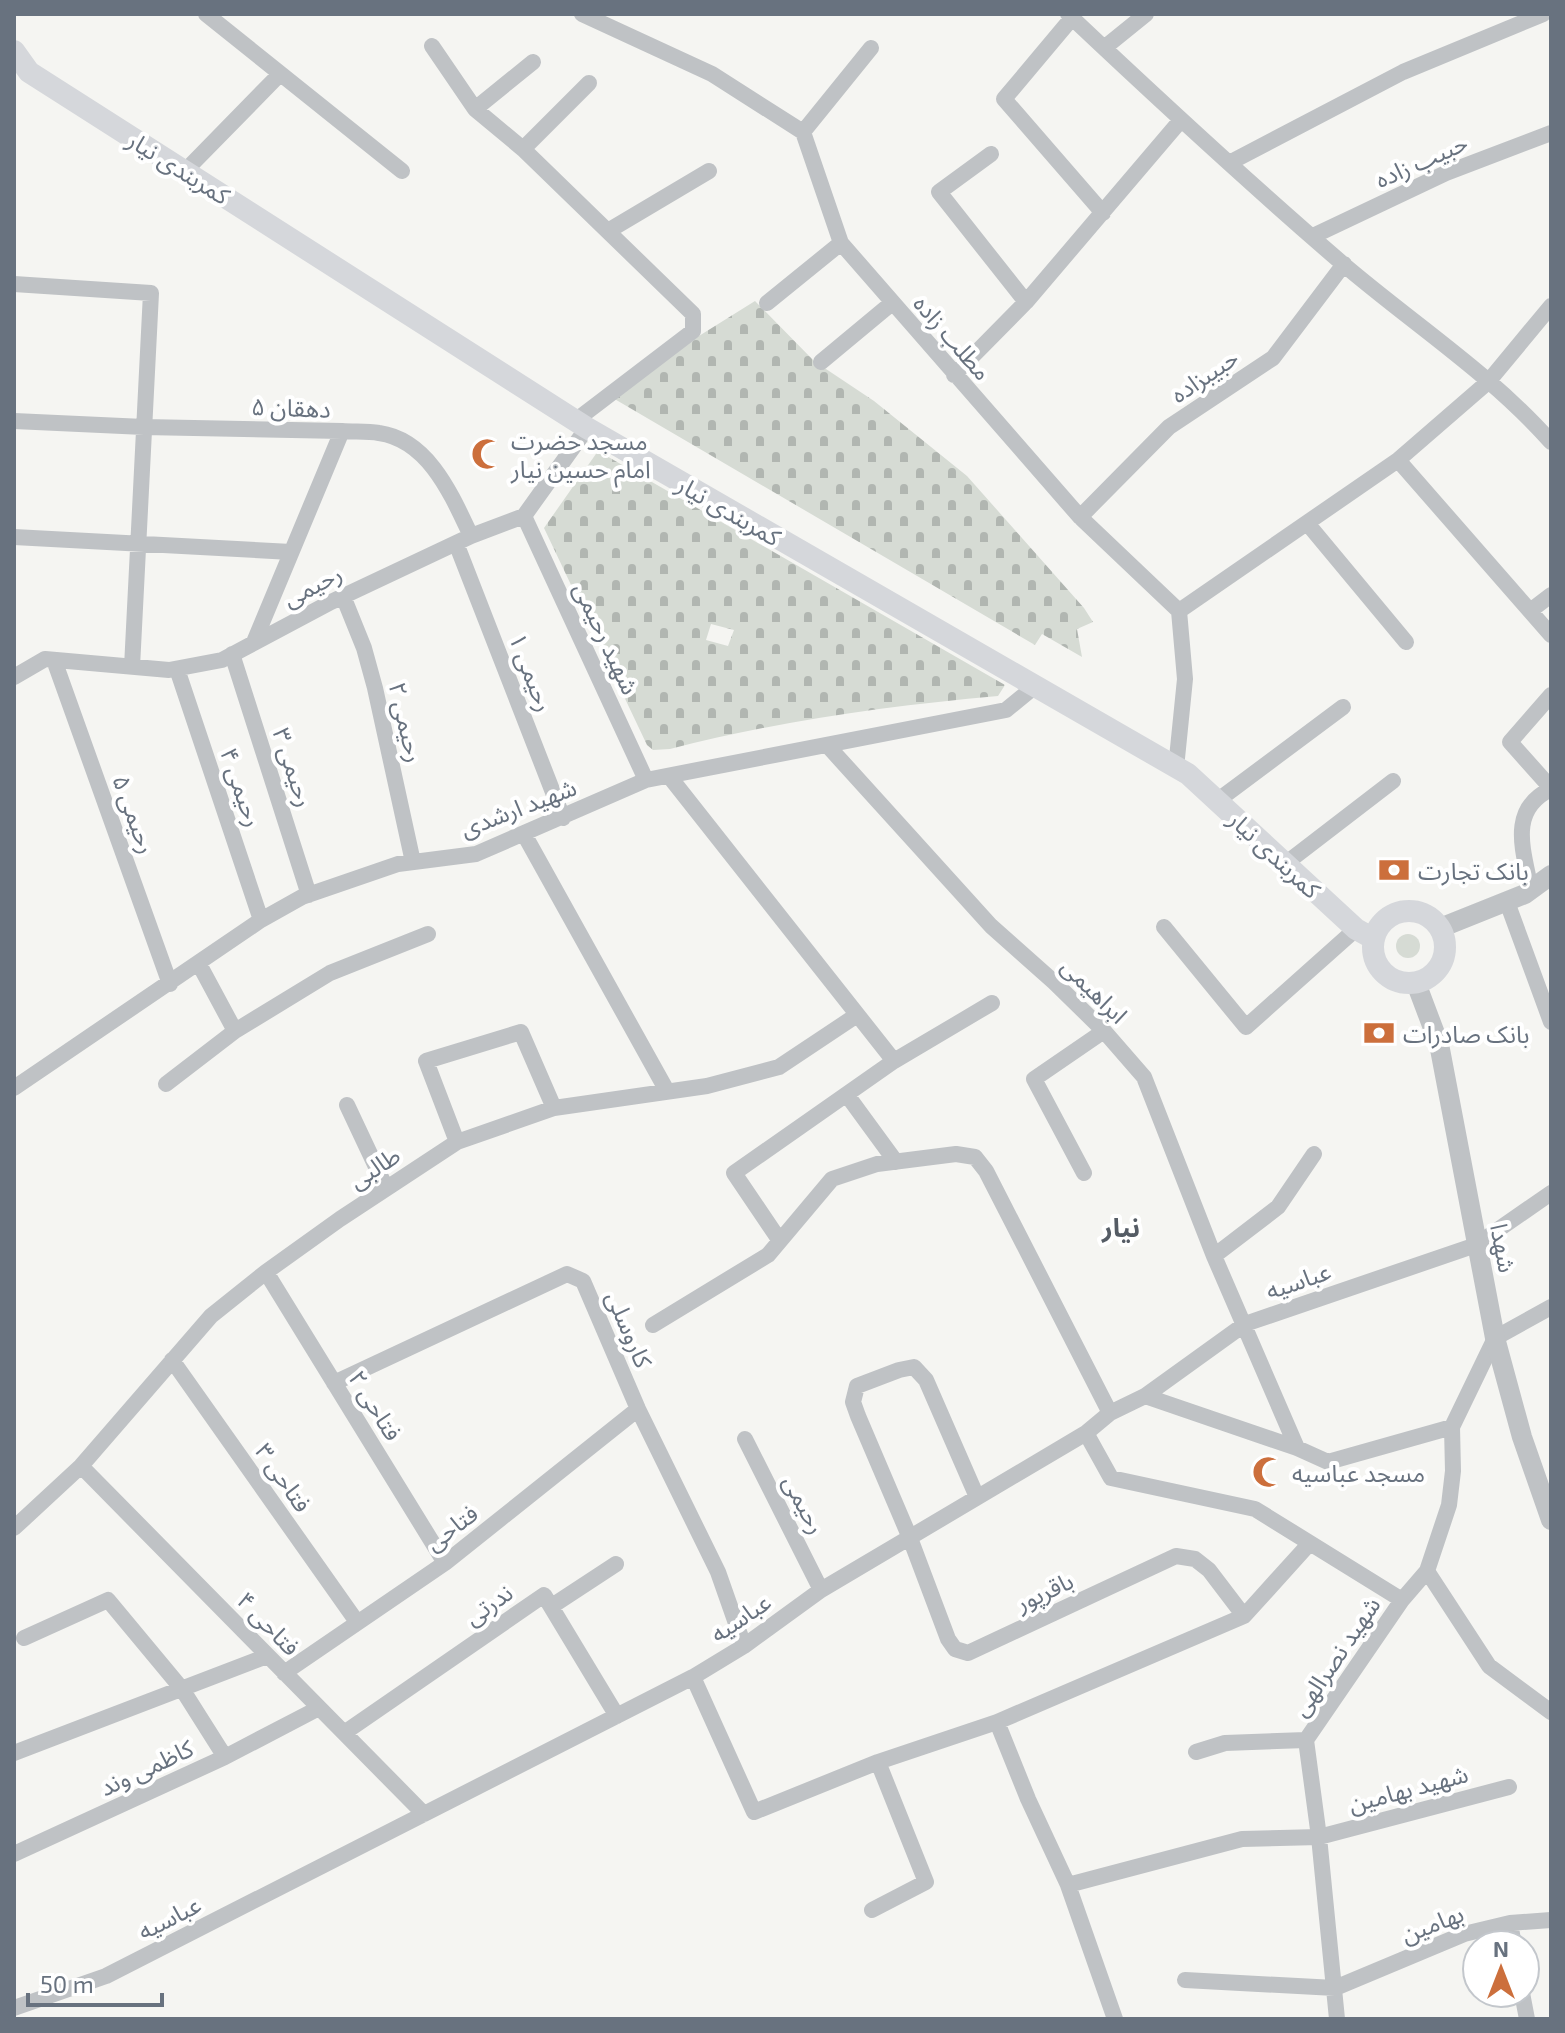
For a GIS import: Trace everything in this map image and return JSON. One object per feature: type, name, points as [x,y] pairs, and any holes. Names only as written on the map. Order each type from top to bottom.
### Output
[{"type":"main road","points":[[14,51],[22,73]]},
{"type":"main road","name":"کمربندی نیار","points":[[22,73],[185,171],[581,425],[1188,774],[1365,934]]},
{"type":"main road","points":[[1398,913],[1421,913],[1440,928],[1445,939],[1442,962],[1436,972],[1416,983],[1398,982],[1383,972],[1365,934],[1398,913]]},
{"type":"street","points":[[206,14],[402,171]]},
{"type":"street","points":[[582,14],[712,74],[803,132],[871,48]]},
{"type":"street","points":[[1104,48],[1146,14]]},
{"type":"street","points":[[1229,163],[1403,72],[1543,14]]},
{"type":"street","points":[[1103,213],[1004,99],[1070,16],[1181,120],[1344,264],[1488,382],[1544,423],[1551,442]]},
{"type":"street","points":[[432,46],[475,109],[523,149],[693,314],[693,331],[581,425],[524,516]]},
{"type":"street","points":[[475,109],[533,62]]},
{"type":"street","points":[[185,171],[280,74]]},
{"type":"street","points":[[523,149],[589,83]]},
{"type":"street","points":[[954,375],[1026,302],[1181,120]]},
{"type":"street","name":"مطلب زاده","points":[[803,132],[841,243],[1080,517],[1179,611]]},
{"type":"street","name":"حبیب زاده","points":[[1313,236],[1446,173],[1551,133]]},
{"type":"street","points":[[991,154],[939,192],[1026,302]]},
{"type":"street","points":[[608,231],[709,171]]},
{"type":"street","points":[[767,303],[841,243]]},
{"type":"street","name":"حبیبزاده","points":[[1080,517],[1169,427],[1273,358],[1344,264]]},
{"type":"street","points":[[14,284],[151,293],[132,667]]},
{"type":"street","points":[[821,362],[892,303]]},
{"type":"street","points":[[1176,768],[1185,679],[1179,611],[1398,460],[1488,382],[1551,306]]},
{"type":"street","name":"دهقان ۵","points":[[14,421],[342,431],[254,642]]},
{"type":"street","name":"رحیمی ۱","points":[[342,431],[382,433],[406,442],[425,459],[448,489],[563,818]]},
{"type":"street","points":[[1398,460],[1551,635]]},
{"type":"street","name":"رحیمی","points":[[14,677],[45,659],[177,669],[222,660],[343,596],[464,539],[524,516]]},
{"type":"street","name":"شهید رحیمی","points":[[524,516],[646,780]]},
{"type":"street","points":[[1307,523],[1406,642]]},
{"type":"street","points":[[14,537],[291,552]]},
{"type":"street","points":[[1530,611],[1551,595]]},
{"type":"street","name":"رحیمی ۲","points":[[343,596],[364,648],[375,688],[413,862]]},
{"type":"street","name":"رحیمی ۳","points":[[232,654],[309,895]]},
{"type":"street","name":"رحیمی ۵","points":[[54,660],[170,984]]},
{"type":"street","name":"رحیمی ۴","points":[[177,669],[261,920]]},
{"type":"street","name":"شهید ارشدی","points":[[14,1088],[261,920],[309,895],[398,864],[476,854],[646,780],[1006,710],[1034,687]]},
{"type":"street","points":[[1531,890],[1521,827],[1529,804],[1551,789],[1510,742],[1551,695]]},
{"type":"street","points":[[1217,801],[1343,707]]},
{"type":"street","name":"ابراهیمی","points":[[827,745],[991,926],[1104,1031],[1144,1077],[1214,1256],[1297,1448]]},
{"type":"street","points":[[669,776],[894,1061]]},
{"type":"street","points":[[1285,864],[1393,781]]},
{"type":"street","points":[[524,834],[667,1091]]},
{"type":"street","points":[[1440,928],[1507,902],[1551,875]]},
{"type":"street","points":[[1507,902],[1551,1022]]},
{"type":"street","points":[[1164,927],[1246,1027],[1365,934]]},
{"type":"street","points":[[166,1084],[235,1031],[330,973],[428,934]]},
{"type":"street","points":[[199,964],[235,1031]]},
{"type":"street","name":"شهدا","points":[[1416,983],[1439,1044],[1495,1338],[1522,1437],[1546,1483],[1551,1520]]},
{"type":"street","points":[[780,1241],[734,1173],[894,1061],[992,1003]]},
{"type":"street","name":"طالبی","points":[[14,1528],[81,1466],[211,1316],[266,1272],[457,1142],[554,1108],[707,1086],[779,1067],[857,1015]]},
{"type":"street","points":[[1084,1173],[1034,1079],[1104,1031]]},
{"type":"street","points":[[457,1142],[426,1061],[521,1032],[554,1108]]},
{"type":"street","points":[[847,1095],[896,1162]]},
{"type":"street","points":[[347,1105],[386,1188]]},
{"type":"street","points":[[653,1325],[768,1255],[832,1179],[877,1164],[956,1154],[975,1157],[986,1171],[1110,1413]]},
{"type":"street","points":[[1214,1256],[1278,1207],[1314,1154]]},
{"type":"street","name":"عباسیه","points":[[14,2008],[106,1976],[693,1677],[744,1646],[821,1590],[1086,1433],[1110,1413],[1145,1396],[1245,1324],[1476,1245],[1551,1193]]},
{"type":"street","name":"فتاحی ۲","points":[[266,1272],[445,1563]]},
{"type":"street","name":"کاروسلی","points":[[334,1383],[567,1274],[583,1281],[638,1409],[718,1572],[744,1646]]},
{"type":"street","points":[[1145,1396],[1297,1448],[1328,1462],[1452,1427],[1495,1338],[1551,1307]]},
{"type":"street","name":"فتاحی ۳","points":[[172,1360],[357,1622]]},
{"type":"street","points":[[910,1538],[853,1402],[857,1386],[914,1367],[926,1380],[977,1497]]},
{"type":"street","name":"فتاحی","points":[[284,1673],[445,1563],[638,1409]]},
{"type":"street","name":"شهید نصرالهی","points":[[1337,2019],[1306,1740],[1402,1600],[1427,1571],[1449,1505],[1453,1471],[1452,1427]]},
{"type":"street","points":[[1086,1433],[1111,1478],[1255,1509],[1402,1600]]},
{"type":"street","name":"رحیمی","points":[[745,1439],[821,1590]]},
{"type":"street","name":"فتاحی ۴","points":[[81,1466],[424,1814]]},
{"type":"street","name":"باقرپور","points":[[910,1538],[948,1639],[955,1649],[968,1653],[1176,1556],[1195,1559],[1209,1570],[1244,1616]]},
{"type":"street","points":[[693,1677],[754,1812],[878,1762],[997,1722],[1244,1616],[1310,1543]]},
{"type":"street","points":[[552,1606],[616,1564]]},
{"type":"street","points":[[1427,1571],[1489,1666],[1551,1712]]},
{"type":"street","name":"ندرتی","points":[[344,1733],[542,1595],[546,1596],[617,1716]]},
{"type":"street","name":"کاظمی وند","points":[[14,1854],[225,1757],[182,1689],[108,1600],[24,1638]]},
{"type":"street","points":[[14,1753],[267,1656]]},
{"type":"street","points":[[225,1757],[319,1708]]},
{"type":"street","points":[[997,1722],[1068,1885],[1115,2019]]},
{"type":"street","points":[[1196,1752],[1225,1743],[1306,1740]]},
{"type":"street","points":[[872,1910],[926,1882],[878,1762]]},
{"type":"street","name":"شهید بهامین","points":[[1068,1885],[1242,1839],[1319,1837],[1509,1787]]},
{"type":"street","name":"بهامین","points":[[1335,1988],[1464,1934],[1510,1923],[1551,1920]]},
{"type":"street","points":[[1510,1923],[1511,1929]]},
{"type":"street","points":[[1185,1980],[1335,1988]]},
{"type":"green space","points":[[755,301],[814,361],[874,401],[967,476],[1093,622],[1077,629],[1082,657],[1042,634],[1035,645],[606,394]]},
{"type":"green space","points":[[598,451],[1005,685],[998,696],[833,716],[653,750],[647,745],[544,528]],"holes":[[[711,624],[734,630],[728,646],[706,640]]]},
{"type":"green space","points":[[1408,934],[1419,941],[1420,946],[1413,957],[1408,958],[1397,951],[1396,946],[1403,935]]},
{"type":"place","name":"مسجد حضرت امام حسین نیار","points":[[487,454]]},
{"type":"place","name":"بانک تجارت","points":[[1394,870]]},
{"type":"place","name":"بانک صادرات","points":[[1379,1033]]},
{"type":"place","name":"مسجد عباسیه","points":[[1268,1472]]},
{"type":"district","name":"نیار","points":[[1121,1226]]}]
